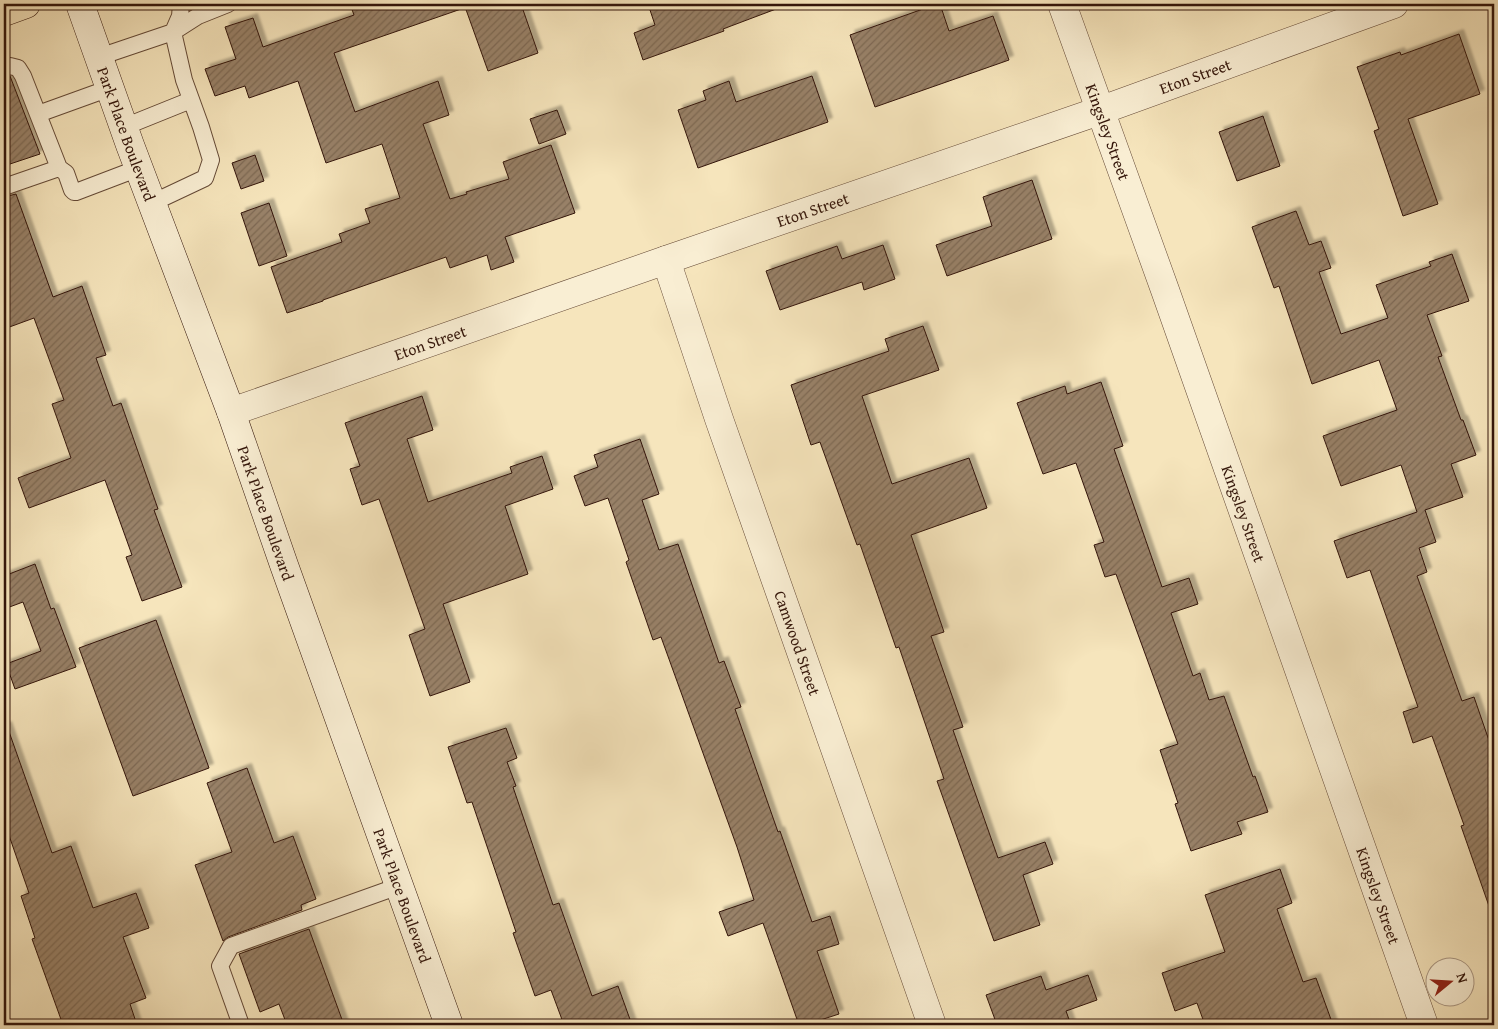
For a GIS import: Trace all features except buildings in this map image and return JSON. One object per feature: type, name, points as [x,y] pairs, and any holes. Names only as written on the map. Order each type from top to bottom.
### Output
[{"type":"main road","points":[[4,12],[26,4]]},
{"type":"street","name":"Park Place Boulevard","points":[[80,4],[139,168],[231,412],[449,1025]]},
{"type":"street","name":"Kingsley Street","points":[[1062,4],[1424,1025]]},
{"type":"street","name":"Eton Street","points":[[231,412],[1099,110],[1394,4]]},
{"type":"street","name":"Camwood Street","points":[[666,260],[722,428],[932,1025]]},
{"type":"lane","points":[[152,203],[205,178],[211,160],[184,80],[172,32],[180,16],[181,4]]},
{"type":"lane","points":[[99,57],[172,32],[198,16],[228,4]]},
{"type":"lane","points":[[4,68],[10,66],[18,68],[23,76],[59,168],[66,173],[74,192],[139,168]]},
{"type":"lane","points":[[38,114],[110,88]]},
{"type":"lane","points":[[124,127],[191,100]]},
{"type":"lane","points":[[4,187],[59,168]]},
{"type":"lane","points":[[241,1025],[220,966],[231,946],[399,886]]}]
